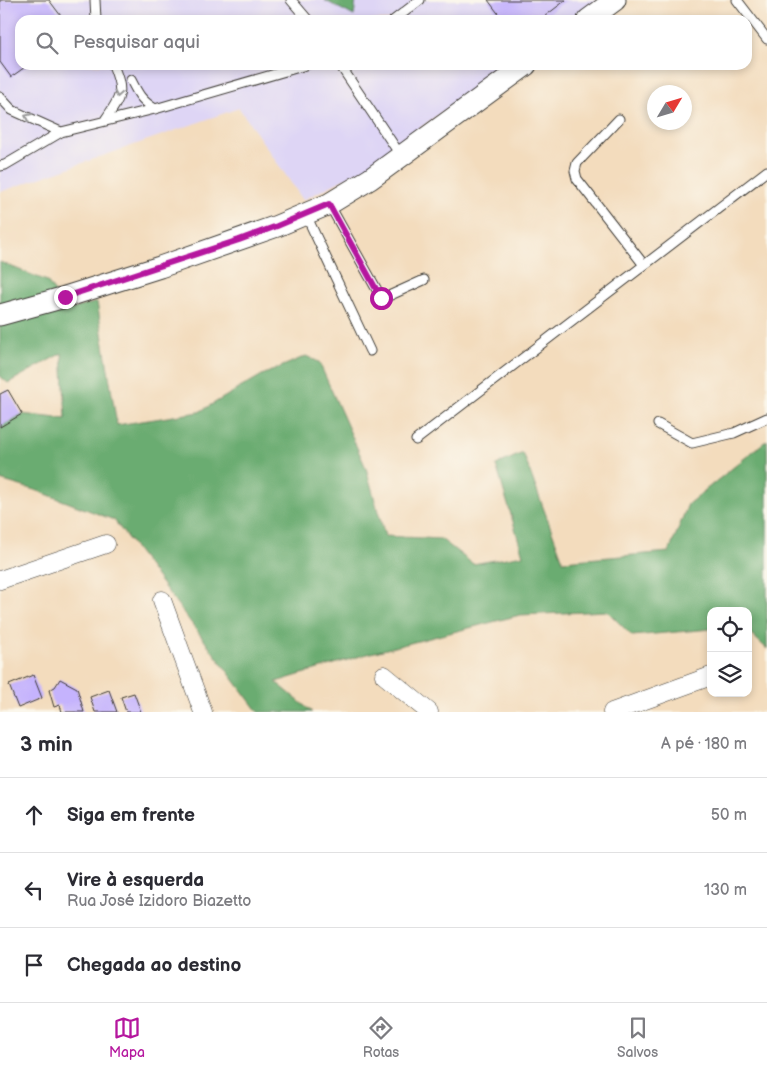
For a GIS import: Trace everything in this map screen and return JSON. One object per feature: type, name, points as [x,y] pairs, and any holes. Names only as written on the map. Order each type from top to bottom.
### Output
[{"type":"street","points":[[595,15],[615,0]]},
{"type":"street","points":[[0,315],[65,297],[239,240],[329,204],[401,156],[519,70]]},
{"type":"street","points":[[0,580],[106,544]]},
{"type":"street","points":[[162,600],[203,712]]},
{"type":"street","points":[[384,675],[429,712]]},
{"type":"street","points":[[612,712],[707,677]]},
{"type":"lane","points":[[95,0],[96,15]]},
{"type":"lane","points":[[291,0],[304,15]]},
{"type":"lane","points":[[400,15],[420,0]]},
{"type":"lane","points":[[737,0],[749,15]]},
{"type":"lane","points":[[752,20],[767,39]]},
{"type":"lane","points":[[105,120],[115,107],[120,94],[120,82],[115,70]]},
{"type":"lane","points":[[0,166],[61,132],[155,108],[288,70]]},
{"type":"lane","points":[[343,70],[401,156]]},
{"type":"lane","points":[[131,80],[138,94],[145,102],[155,108]]},
{"type":"lane","points":[[0,97],[12,110],[61,132]]},
{"type":"lane","points":[[618,119],[577,163],[575,171],[578,179],[644,265]]},
{"type":"lane","points":[[416,440],[767,172]]},
{"type":"lane","points":[[329,204],[382,299],[424,280]]},
{"type":"lane","points":[[306,214],[370,351]]},
{"type":"lane","points":[[658,424],[692,443],[734,433],[767,418]]},
{"type":"shaded area","points":[[0,0],[599,0],[578,15],[15,15],[15,70],[501,70],[382,155],[372,165],[303,200],[239,108],[0,192]]},
{"type":"green space","points":[[324,0],[356,0],[354,15]]},
{"type":"green space","points":[[0,262],[47,281],[68,310],[97,302],[117,425],[199,412],[262,375],[306,356],[319,362],[366,468],[385,536],[441,539],[473,564],[523,555],[496,465],[523,453],[563,561],[669,552],[688,504],[767,440],[767,649],[752,635],[752,607],[707,607],[707,629],[632,636],[607,611],[520,615],[367,654],[276,682],[312,712],[258,712],[114,520],[38,491],[0,480],[0,427],[22,414],[66,419],[62,353],[8,383],[0,376]]},
{"type":"building","points":[[0,0],[49,0],[60,15],[15,15],[15,70],[21,70],[11,77],[0,62]]},
{"type":"building","points":[[488,0],[566,0],[546,15],[499,15]]},
{"type":"building","points":[[8,390],[22,414],[0,427],[0,394]]},
{"type":"building","points":[[33,675],[42,698],[18,708],[9,685]]},
{"type":"building","points":[[60,679],[77,688],[84,712],[62,712],[60,705],[54,707],[49,690],[55,687]]},
{"type":"building","points":[[109,690],[117,712],[95,712],[90,697]]},
{"type":"building","points":[[134,693],[141,712],[126,712],[121,697]]},
{"type":"route","points":[[65,297],[239,240],[329,204],[381,298]]}]
